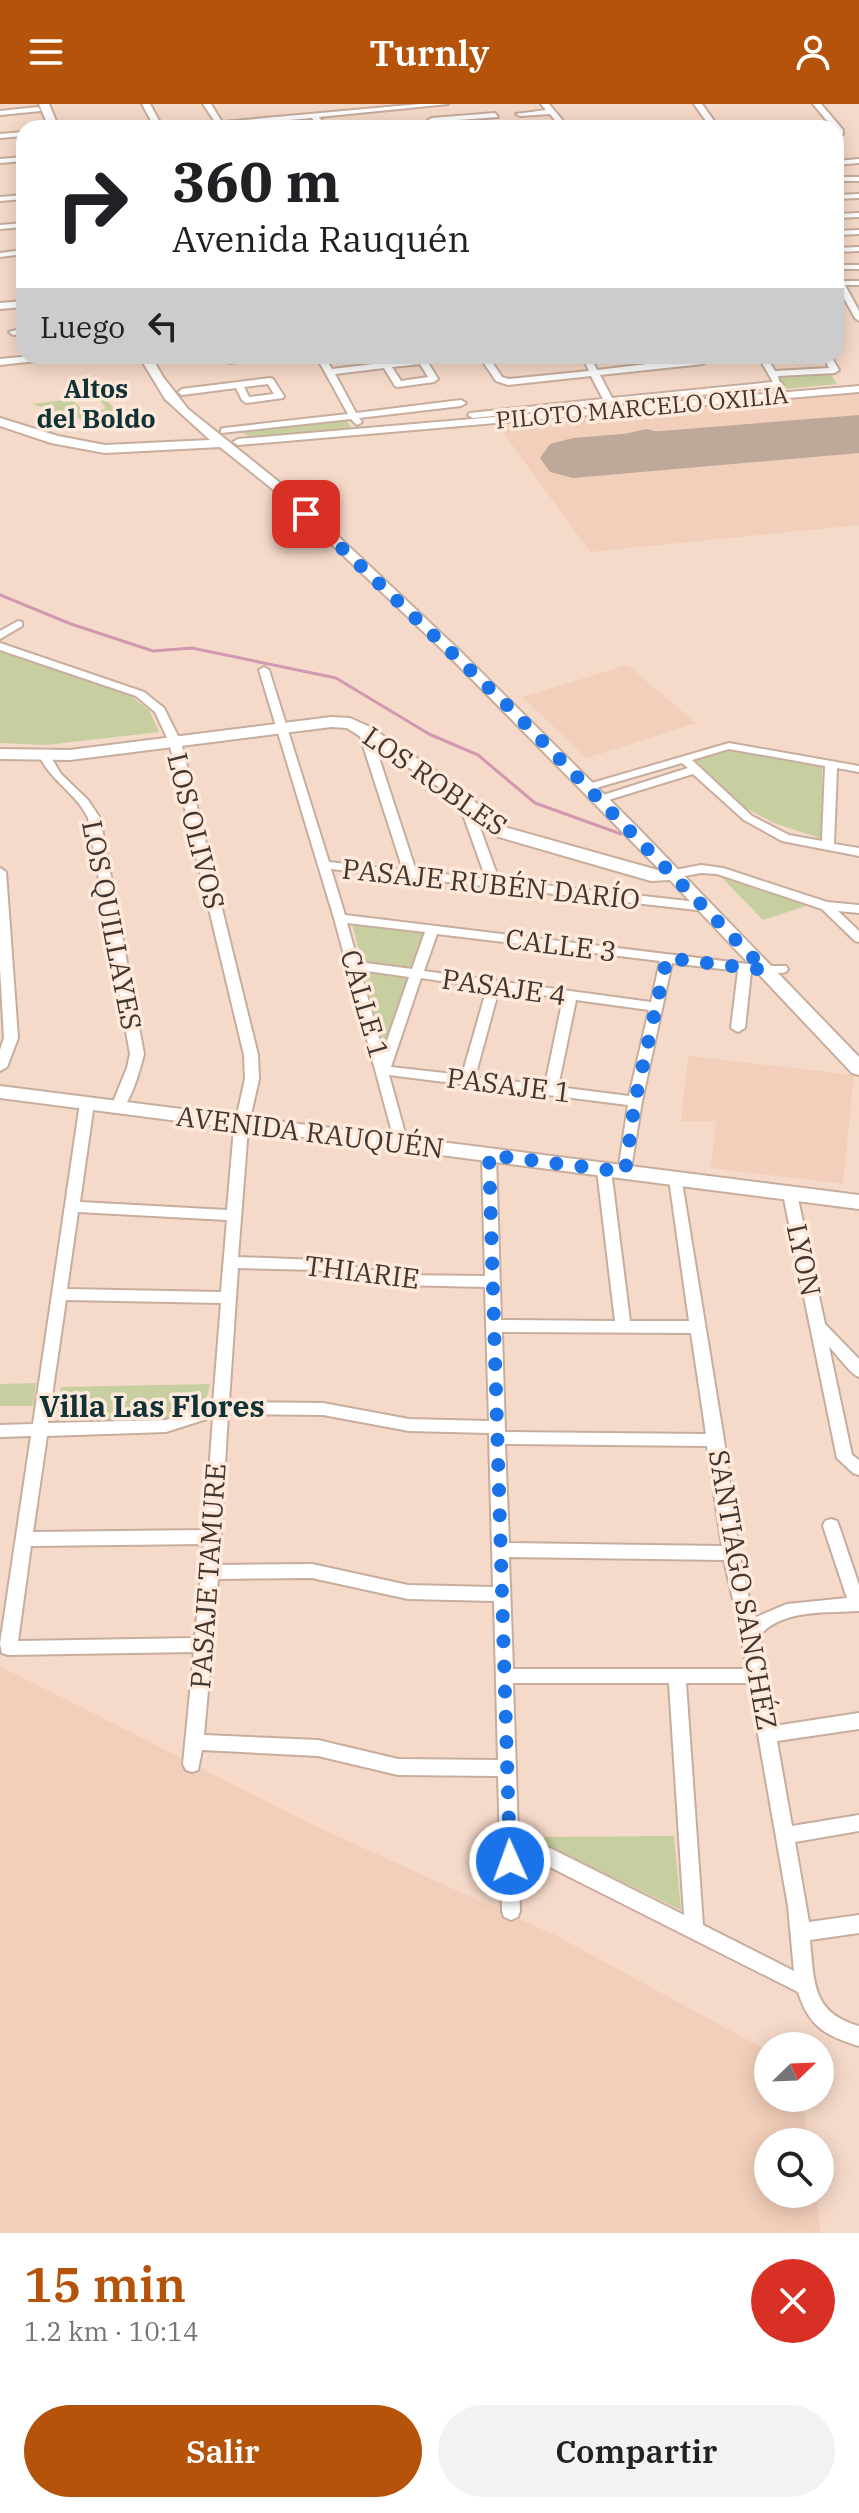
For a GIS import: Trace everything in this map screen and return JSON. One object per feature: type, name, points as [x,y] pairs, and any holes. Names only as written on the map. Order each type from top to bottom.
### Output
[{"type":"main road","points":[[150,364],[170,399],[222,437],[270,479],[602,791]]},
{"type":"main road","points":[[164,364],[182,392],[222,437]]},
{"type":"main road","name":"PILOTO MARCELO OXILIA","points":[[0,422],[56,440],[105,449],[222,437],[238,442]]},
{"type":"main road","points":[[238,442],[275,471],[422,606],[774,970],[859,1069]]},
{"type":"main road","name":"LOS ROBLES","points":[[0,754],[45,756],[338,722],[364,730],[445,784],[466,806],[498,831],[657,877],[681,872]]},
{"type":"main road","points":[[681,872],[706,907],[859,1050]]},
{"type":"main road","name":"AVENIDA RAUQUÉN","points":[[0,1092],[859,1202]]},
{"type":"street","points":[[310,104],[318,120]]},
{"type":"street","points":[[254,120],[267,116],[444,104]]},
{"type":"street","points":[[545,104],[557,120]]},
{"type":"street","points":[[817,104],[830,120]]},
{"type":"street","points":[[0,113],[39,106]]},
{"type":"street","points":[[520,114],[565,116]]},
{"type":"street","points":[[462,120],[495,115]]},
{"type":"street","points":[[267,116],[271,120]]},
{"type":"street","points":[[855,303],[859,318]]},
{"type":"street","points":[[324,364],[362,432]]},
{"type":"street","points":[[329,372],[401,364]]},
{"type":"street","points":[[387,366],[398,384],[434,379],[425,364]]},
{"type":"street","points":[[489,364],[503,381],[660,364]]},
{"type":"street","points":[[590,364],[608,400]]},
{"type":"street","points":[[767,364],[786,396]]},
{"type":"street","points":[[773,374],[835,370],[832,364]]},
{"type":"street","points":[[182,392],[270,381],[280,396],[246,400],[239,385]]},
{"type":"street","name":"PILOTO MARCELO OXILIA","points":[[425,427],[490,412],[779,384]]},
{"type":"street","name":"PILOTO MARCELO OXILIA","points":[[238,442],[859,389]]},
{"type":"street","points":[[619,399],[626,410]]},
{"type":"street","points":[[222,437],[461,403]]},
{"type":"street","points":[[0,636],[18,624]]},
{"type":"street","name":"LOS OLIVOS","points":[[0,646],[140,694],[160,710],[175,742],[251,1055],[252,1079],[242,1123]]},
{"type":"street","name":"CALLE 1","points":[[264,670],[325,865],[401,1144]]},
{"type":"street","points":[[364,730],[411,875]]},
{"type":"street","points":[[602,791],[684,759],[736,746],[859,769]]},
{"type":"street","name":"LOS QUILLAYES","points":[[45,756],[55,777],[84,802],[94,818],[137,1054],[118,1107]]},
{"type":"street","points":[[684,759],[748,818],[786,838],[859,852]]},
{"type":"street","points":[[828,847],[831,764]]},
{"type":"street","points":[[602,791],[694,770]]},
{"type":"street","points":[[466,806],[494,884]]},
{"type":"street","name":"PASAJE RUBÉN DARÍO","points":[[325,865],[706,907]]},
{"type":"street","points":[[681,872],[719,871],[826,906],[859,909]]},
{"type":"street","points":[[0,872],[11,1038],[0,1067]]},
{"type":"street","points":[[826,906],[859,938]]},
{"type":"street","name":"CALLE 3","points":[[340,918],[774,970]]},
{"type":"street","points":[[383,1070],[432,929]]},
{"type":"street","points":[[625,1172],[635,1101],[667,958]]},
{"type":"street","name":"PASAJE 4","points":[[353,965],[656,1007]]},
{"type":"street","points":[[738,1028],[745,968]]},
{"type":"street","points":[[467,1080],[494,986]]},
{"type":"street","points":[[551,1090],[570,996]]},
{"type":"street","name":"PASAJE 1","points":[[383,1070],[635,1101]]},
{"type":"street","points":[[87,1103],[8,1648],[204,1645]]},
{"type":"street","name":"PASAJE TAMURE","points":[[192,1764],[210,1572],[242,1123]]},
{"type":"street","points":[[489,1155],[511,1911]]},
{"type":"street","points":[[604,1170],[623,1327]]},
{"type":"street","name":"SANTIAGO SANCHÉZ","points":[[676,1179],[731,1553],[743,1608],[754,1630],[752,1647],[802,1932],[809,1994]]},
{"type":"street","name":"LYON","points":[[790,1194],[845,1458],[859,1469]]},
{"type":"street","points":[[72,1207],[234,1215]]},
{"type":"street","name":"THIARIE","points":[[231,1262],[317,1265],[399,1280],[493,1282]]},
{"type":"street","points":[[60,1294],[229,1298]]},
{"type":"street","points":[[494,1326],[698,1327]]},
{"type":"street","name":"LYON","points":[[818,1327],[850,1357],[859,1371]]},
{"type":"street","points":[[0,1431],[166,1426],[221,1408],[323,1409],[409,1425],[497,1433],[716,1440]]},
{"type":"street","points":[[754,1630],[774,1614],[858,1604],[831,1526]]},
{"type":"street","points":[[24,1539],[212,1537]]},
{"type":"street","points":[[501,1550],[731,1553]]},
{"type":"street","points":[[210,1572],[312,1571],[408,1592],[502,1594]]},
{"type":"street","points":[[504,1676],[757,1676]]},
{"type":"street","points":[[677,1676],[694,1929]]},
{"type":"street","points":[[769,1735],[859,1721]]},
{"type":"street","points":[[196,1742],[318,1748],[398,1767],[507,1768]]},
{"type":"street","points":[[786,1835],[859,1823]]},
{"type":"street","points":[[509,1837],[694,1929],[809,1994],[820,2018],[836,2030],[859,2036]]},
{"type":"street","points":[[802,1932],[859,1924]]},
{"type":"shaded area","points":[[859,390],[859,525],[590,552],[497,424]]},
{"type":"shaded area","points":[[627,665],[696,723],[587,758],[522,697]]},
{"type":"shaded area","points":[[688,1056],[854,1075],[843,1184],[711,1168],[716,1121],[681,1121]]},
{"type":"shaded area","points":[[0,1666],[313,1825],[559,1937],[754,2043],[754,2112],[804,2112],[806,2128],[754,2128],[754,2208],[818,2208],[821,2233],[0,2233]]},
{"type":"green space","points":[[830,373],[837,384],[786,389],[778,375]]},
{"type":"green space","points":[[101,392],[129,428],[90,422],[32,404],[72,399],[85,412],[106,409],[96,393]]},
{"type":"green space","points":[[346,419],[352,429],[250,437],[241,432]]},
{"type":"green space","points":[[0,650],[128,694],[149,710],[159,732],[46,745],[0,743]]},
{"type":"green space","points":[[727,747],[822,765],[822,839],[774,823],[742,806],[692,757]]},
{"type":"green space","points":[[722,878],[809,905],[763,920]]},
{"type":"green space","points":[[352,923],[424,932],[410,972],[362,964]]},
{"type":"green space","points":[[362,969],[409,977],[386,1053]]},
{"type":"green space","points":[[36,1383],[33,1406],[0,1406],[0,1384]]},
{"type":"green space","points":[[210,1384],[200,1410],[188,1419],[153,1426],[56,1431],[61,1387]]},
{"type":"green space","points":[[674,1836],[681,1910],[529,1837]]},
{"type":"waterway","points":[[0,595],[71,624],[153,651],[192,648],[336,678],[429,734],[478,755],[535,803],[621,834]]},
{"type":"taxiway","points":[[632,453],[625,442],[646,437],[693,448]]},
{"type":"runway","points":[[573,458],[859,434]]},
{"type":"district","name":"Altos del Boldo","points":[[96,404]]},
{"type":"district","name":"Villa Las Flores","points":[[152,1407]]},
{"type":"route","points":[[306,514],[511,709],[765,970],[667,958],[635,1101],[625,1172],[489,1155],[510,1861]]}]
